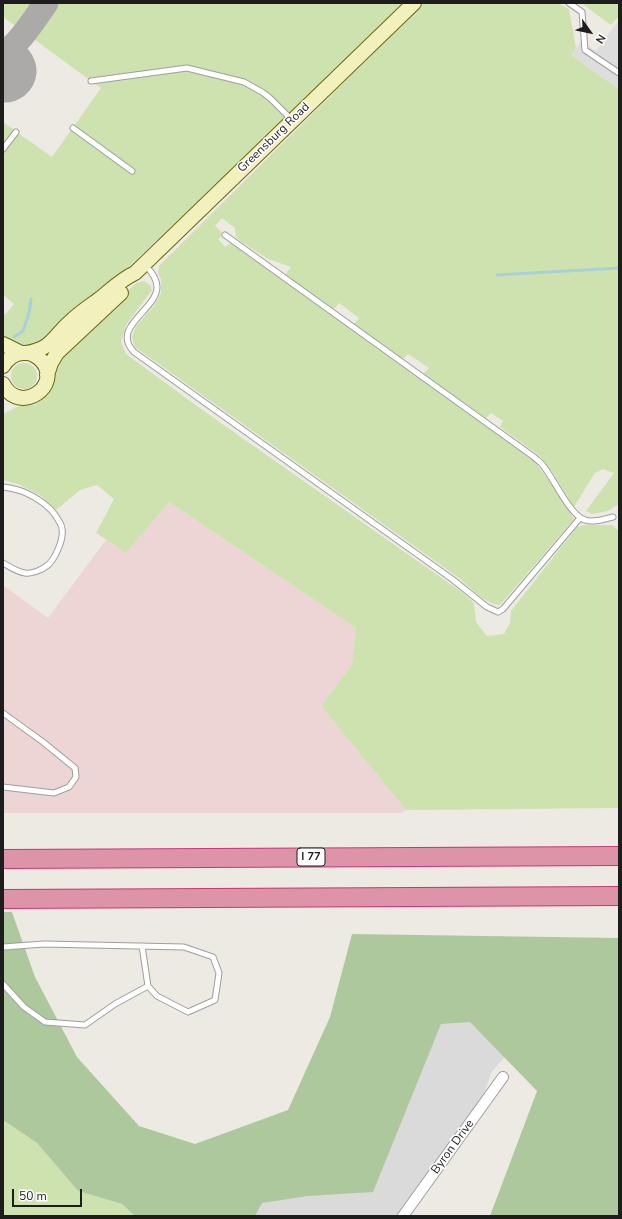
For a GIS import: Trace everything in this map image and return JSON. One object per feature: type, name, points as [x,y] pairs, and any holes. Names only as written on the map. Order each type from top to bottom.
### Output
[{"type":"highway","name":"I 77","points":[[3,859],[619,856]]},
{"type":"highway","points":[[3,899],[619,896]]},
{"type":"main road","name":"Greensburg Road","points":[[20,398],[30,398],[38,394],[45,385],[51,363],[57,353],[131,283],[140,269],[414,3]]},
{"type":"main road","name":"Greensburg Road","points":[[3,366],[12,356],[40,350],[47,346],[76,317],[125,278],[140,269]]},
{"type":"main road","points":[[3,344],[24,353],[36,356],[45,366],[47,375]]},
{"type":"main road","points":[[3,384],[11,394],[20,398]]},
{"type":"main road","points":[[3,403],[20,398]]},
{"type":"street","name":"Byron Drive","points":[[403,1216],[502,1077]]},
{"type":"lane","points":[[569,3],[582,12],[585,50],[619,73]]},
{"type":"lane","points":[[91,81],[187,68],[244,82],[270,98],[292,121]]},
{"type":"lane","points":[[73,128],[132,170]]},
{"type":"lane","points":[[3,149],[16,132]]},
{"type":"lane","points":[[225,235],[542,463],[566,503],[580,518],[593,521],[613,517]]},
{"type":"lane","points":[[140,269],[153,275],[157,287],[155,296],[130,327],[127,337],[129,347],[134,352],[452,578],[487,607],[498,612],[503,609],[580,518]]},
{"type":"lane","points":[[3,487],[23,492],[37,499],[57,518],[62,530],[59,548],[48,566],[35,572],[25,573],[14,570],[3,563]]},
{"type":"lane","points":[[3,713],[43,742],[75,768],[76,777],[69,787],[54,793],[3,787]]},
{"type":"lane","points":[[3,946],[44,944],[142,946],[184,947],[213,957],[219,973],[215,1000],[188,1012],[157,996],[148,986],[142,946]]},
{"type":"lane","points":[[3,984],[24,1007],[46,1022],[85,1025],[115,1004],[148,986]]},
{"type":"shaded area","points":[[618,21],[619,89],[571,55],[581,41],[596,51]]},
{"type":"shaded area","points":[[169,502],[356,628],[352,664],[321,706],[406,810],[401,813],[3,813],[3,585],[48,618],[106,540],[126,553]]},
{"type":"shaded area","points":[[427,987],[510,1049],[491,1073],[483,1097],[398,1216],[249,1216]]},
{"type":"green space","points":[[3,3],[406,3],[121,274],[120,279],[32,348],[18,346],[3,339],[3,313],[6,314],[14,304],[3,295],[3,122],[52,157],[101,88],[3,17]]},
{"type":"green space","points":[[424,3],[558,3],[569,9],[576,48],[571,55],[619,89],[619,504],[608,511],[592,514],[586,511],[614,473],[603,469],[595,473],[574,507],[553,473],[540,456],[500,427],[503,421],[491,413],[486,418],[423,374],[429,368],[408,354],[403,359],[354,324],[359,318],[339,303],[334,309],[285,275],[291,267],[268,259],[236,238],[235,228],[222,218],[215,226],[222,232],[219,240],[225,247],[231,243],[531,458],[547,477],[574,519],[500,605],[489,602],[483,598],[459,578],[135,347],[132,337],[136,326],[154,306],[161,293],[161,279],[158,273],[159,266]]},
{"type":"green space","points":[[581,3],[619,3],[619,16],[611,25]]},
{"type":"green space","points":[[144,281],[150,285],[152,290],[126,325],[121,342],[126,354],[201,409],[463,593],[474,603],[476,622],[487,636],[504,634],[510,623],[511,611],[577,527],[584,525],[612,525],[619,531],[619,808],[406,810],[321,706],[352,664],[356,628],[169,502],[126,553],[96,533],[114,499],[97,485],[80,490],[56,510],[40,495],[18,484],[3,480],[3,414],[19,406],[35,405],[50,390],[55,368],[65,352],[136,283]]},
{"type":"green space","points":[[24,363],[33,367],[37,376],[33,385],[24,389],[15,385],[11,376],[15,367]]},
{"type":"green space","points":[[3,912],[12,912],[35,977],[77,1057],[139,1126],[195,1144],[288,1110],[330,1017],[352,934],[619,938],[619,1216],[490,1216],[537,1091],[470,1022],[441,1024],[373,1192],[308,1196],[262,1203],[255,1216],[135,1216],[122,1204],[78,1191],[37,1143],[3,1120]]},
{"type":"green space","points":[[3,1120],[37,1143],[78,1191],[122,1204],[135,1216],[3,1216]]},
{"type":"waterway","points":[[497,275],[619,268]]},
{"type":"waterway","points":[[14,337],[23,331],[29,313],[31,299]]},
{"type":"taxiway","points":[[3,53],[21,38],[46,3]]}]
